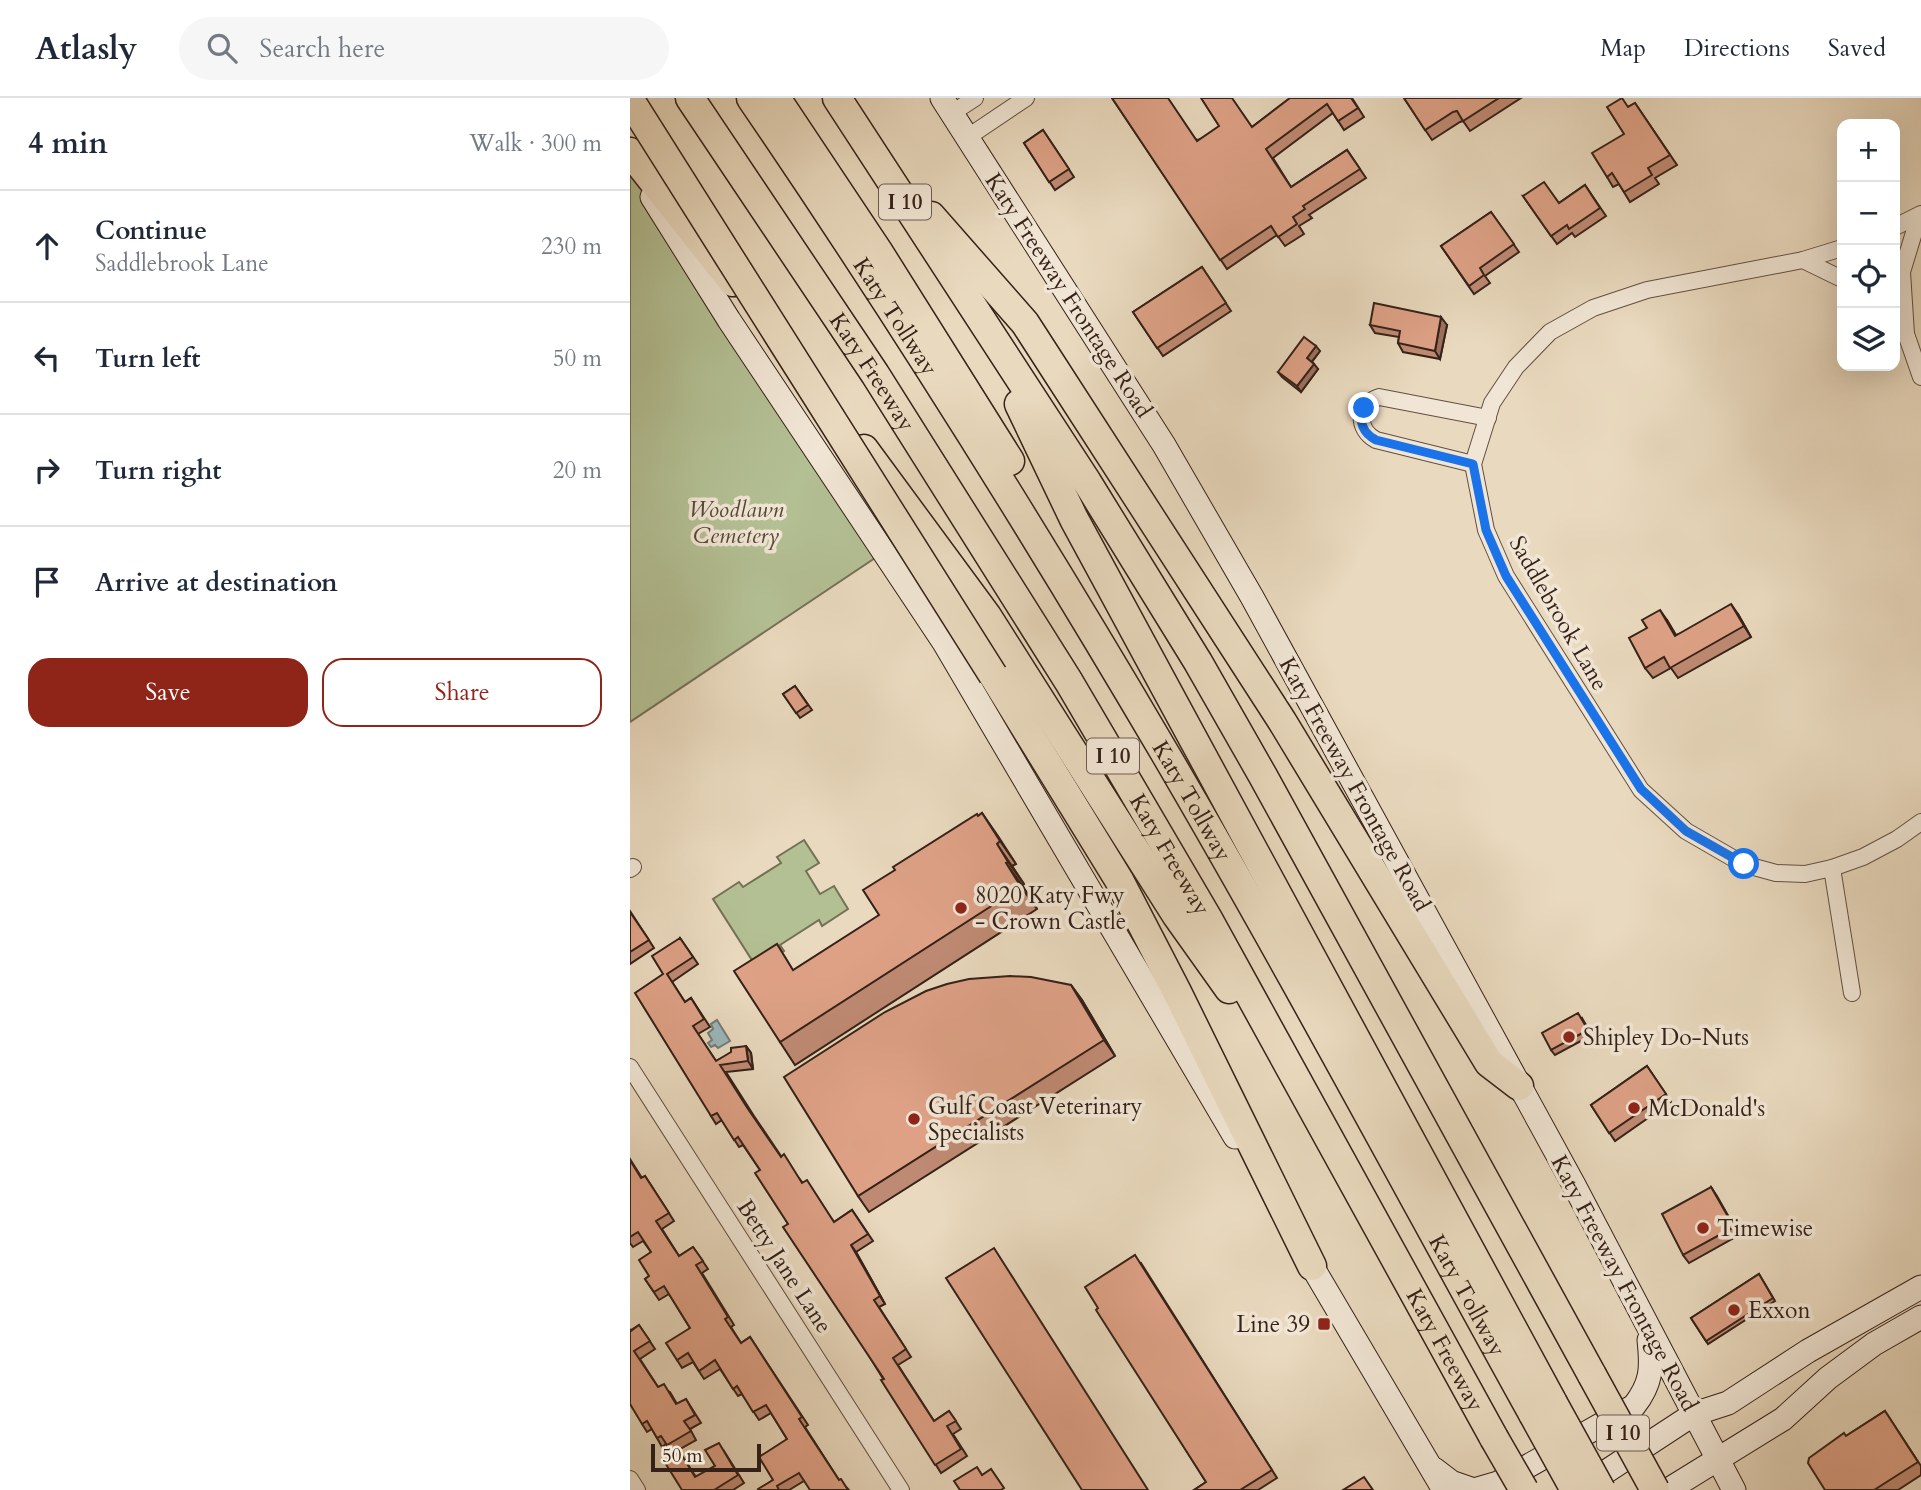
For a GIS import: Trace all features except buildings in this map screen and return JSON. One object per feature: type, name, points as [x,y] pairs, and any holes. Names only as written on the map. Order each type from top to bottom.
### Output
[{"type":"highway","name":"Katy Freeway","points":[[690,98],[875,374],[1025,611],[1194,894],[1524,1490]]},
{"type":"highway","name":"Katy Tollway","points":[[750,98],[888,304],[1027,524],[1165,754],[1543,1409],[1601,1490]]},
{"type":"highway","points":[[776,98],[878,251],[981,414],[1305,944]]},
{"type":"highway","name":"I 10","points":[[836,98],[1087,482],[1198,662],[1655,1490]]},
{"type":"highway","points":[[630,100],[993,675],[1119,880],[1312,1266]]},
{"type":"highway","points":[[868,144],[1025,323],[1282,721],[1489,1063],[1519,1086]]},
{"type":"highway","points":[[630,152],[838,414],[987,615],[1177,916],[1305,1095]]},
{"type":"highway","points":[[972,307],[1074,519],[1305,944]]},
{"type":"highway","name":"Katy Tollway","points":[[1305,944],[1543,1409],[1576,1490]]},
{"type":"main road","name":"Katy Freeway Frontage Road","points":[[947,105],[1087,322],[1252,597],[1590,1214],[1734,1490]]},
{"type":"main road","points":[[630,162],[729,320],[943,641],[1444,1490]]},
{"type":"main road","points":[[1576,1490],[1694,1414],[1728,1403],[1808,1351],[1921,1287]]},
{"type":"main road","points":[[1668,1490],[1783,1419],[1828,1378],[1874,1344],[1913,1322],[1891,1305]]},
{"type":"main road","points":[[1431,1467],[1451,1482],[1474,1490],[1498,1483],[1634,1406],[1647,1389],[1652,1364],[1648,1328]]},
{"type":"street","points":[[947,105],[975,98]]},
{"type":"street","points":[[968,137],[1026,98]]},
{"type":"street","points":[[1900,224],[1920,215]]},
{"type":"street","points":[[1920,215],[1902,272],[1900,329],[1921,377]]},
{"type":"street","name":"Saddlebrook Lane","points":[[1837,250],[1803,260],[1647,290],[1593,308],[1550,331],[1516,367],[1493,403],[1473,464],[1486,530],[1506,576],[1641,789],[1686,831],[1744,864],[1776,873],[1805,874],[1863,857],[1897,839],[1921,822]]},
{"type":"street","points":[[1803,260],[1837,277]]},
{"type":"street","points":[[1473,464],[1376,440],[1369,436],[1362,426],[1362,413],[1368,402],[1379,397],[1488,418]]},
{"type":"street","points":[[1832,868],[1852,993]]},
{"type":"street","name":"Betty Jane Lane","points":[[630,1067],[901,1490]]},
{"type":"street","points":[[630,1479],[637,1490]]},
{"type":"green space","name":"Woodlawn Cemetery","points":[[630,162],[884,552],[630,722]]},
{"type":"green space","points":[[804,840],[819,863],[806,871],[820,894],[834,886],[848,909],[822,926],[819,920],[780,945],[784,951],[757,968],[713,899],[739,882],[743,887],[781,863],[777,857]]},
{"type":"water","points":[[717,1020],[730,1041],[718,1048],[715,1045],[711,1047],[708,1043],[712,1040],[708,1033],[713,1029],[711,1024]]},
{"type":"place","name":"8020 Katy Fwy - Crown Castle","points":[[961,908]]},
{"type":"place","name":"Shipley Do-Nuts","points":[[1569,1037]]},
{"type":"place","name":"McDonald's","points":[[1634,1108]]},
{"type":"place","name":"Gulf Coast Veterinary Specialists","points":[[914,1119]]},
{"type":"place","name":"Timewise","points":[[1703,1228]]},
{"type":"place","name":"Exxon","points":[[1734,1310]]},
{"type":"place","name":"Line 39","points":[[1324,1324]]},
{"type":"route","points":[[1364,408],[1362,426],[1369,436],[1376,440],[1473,464],[1486,530],[1506,576],[1641,789],[1686,831],[1744,864]]}]
